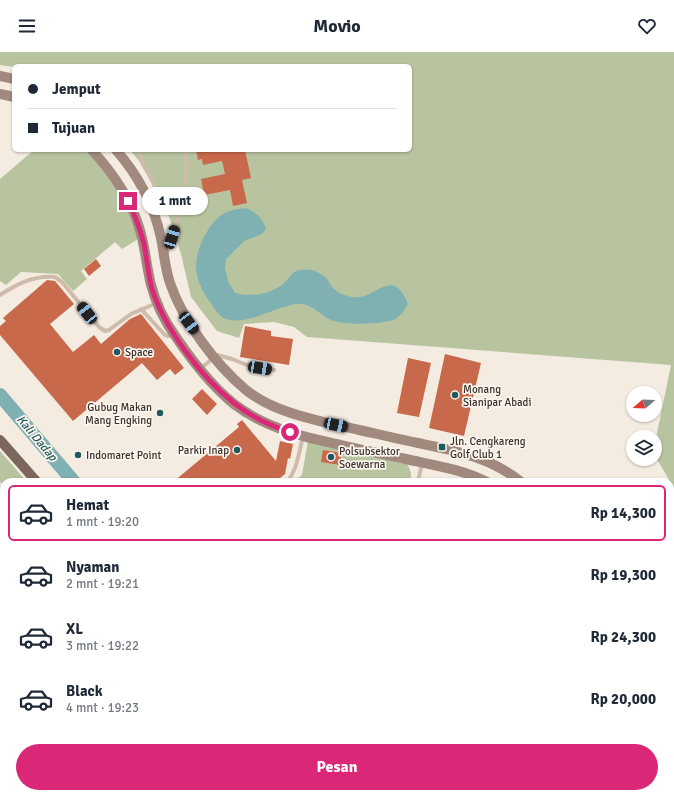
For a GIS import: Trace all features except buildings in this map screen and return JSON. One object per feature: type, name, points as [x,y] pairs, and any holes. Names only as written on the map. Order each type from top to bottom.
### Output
[{"type":"main road","points":[[0,440],[33,478]]},
{"type":"street","points":[[0,76],[12,79]]},
{"type":"street","points":[[0,94],[12,97]]},
{"type":"street","points":[[95,152],[114,177],[139,226],[152,287],[157,303],[165,319],[200,369],[234,404],[278,428],[303,436],[459,470],[478,478]]},
{"type":"street","points":[[118,152],[128,166],[149,201],[156,220],[169,281],[181,311],[214,356],[247,390],[271,405],[306,418],[462,452],[489,462],[510,478]]},
{"type":"street","points":[[422,463],[426,445]]},
{"type":"lane","points":[[140,152],[143,164],[155,188],[154,194],[149,201]]},
{"type":"lane","points":[[165,261],[184,202],[187,167],[185,152]]},
{"type":"lane","points":[[0,295],[22,282],[31,279],[55,277],[62,282],[99,327],[105,331],[122,319],[157,303]]},
{"type":"lane","points":[[141,309],[165,335],[175,335]]},
{"type":"lane","points":[[200,369],[214,356],[220,356],[246,366],[274,370]]},
{"type":"lane","points":[[290,478],[295,469],[303,436]]},
{"type":"lane","points":[[419,478],[422,463]]},
{"type":"green space","points":[[0,52],[674,52],[674,478],[668,478],[661,466],[662,430],[658,430],[659,422],[662,422],[662,409],[671,365],[307,337],[294,327],[274,322],[244,324],[239,338],[217,331],[191,297],[181,254],[166,207],[139,161],[132,152],[412,152],[412,64],[12,64],[12,67],[0,65]]},
{"type":"green space","points":[[32,152],[88,152],[108,175],[129,210],[138,239],[122,249],[115,242],[81,271],[87,279],[73,291],[58,274],[21,272],[6,285],[0,281],[0,179]]},
{"type":"green space","points":[[308,441],[407,464],[411,477],[298,478],[302,475]]},
{"type":"green space","points":[[0,451],[24,478],[0,478]]},
{"type":"water","points":[[246,208],[259,216],[266,229],[262,234],[244,241],[226,259],[225,268],[228,281],[235,293],[254,295],[273,290],[286,281],[294,272],[307,269],[321,274],[336,291],[341,294],[350,297],[361,297],[390,285],[396,287],[402,292],[408,304],[397,318],[376,323],[357,324],[334,321],[310,306],[298,304],[249,319],[233,320],[223,318],[215,309],[200,286],[196,267],[197,259],[202,241],[211,225],[223,214]]},
{"type":"waterway","name":"Kali Dadap","points":[[0,395],[71,478]]},
{"type":"place","name":"Space","points":[[117,352]]},
{"type":"place","name":"Monang Sianipar Abadi","points":[[455,395]]},
{"type":"place","name":"Gubug Makan Mang Engking","points":[[160,413]]},
{"type":"place","name":"Jln. Cengkareng Golf Club 1","points":[[442,447]]},
{"type":"place","name":"Parkir Inap","points":[[237,450]]},
{"type":"place","name":"Indomaret Point","points":[[78,455]]},
{"type":"place","name":"Polsubsektor Soewarna","points":[[331,457]]},
{"type":"route","points":[[128,201],[139,226],[144,244],[147,266],[157,303],[175,335],[209,380],[234,404],[263,421],[290,432]]}]
